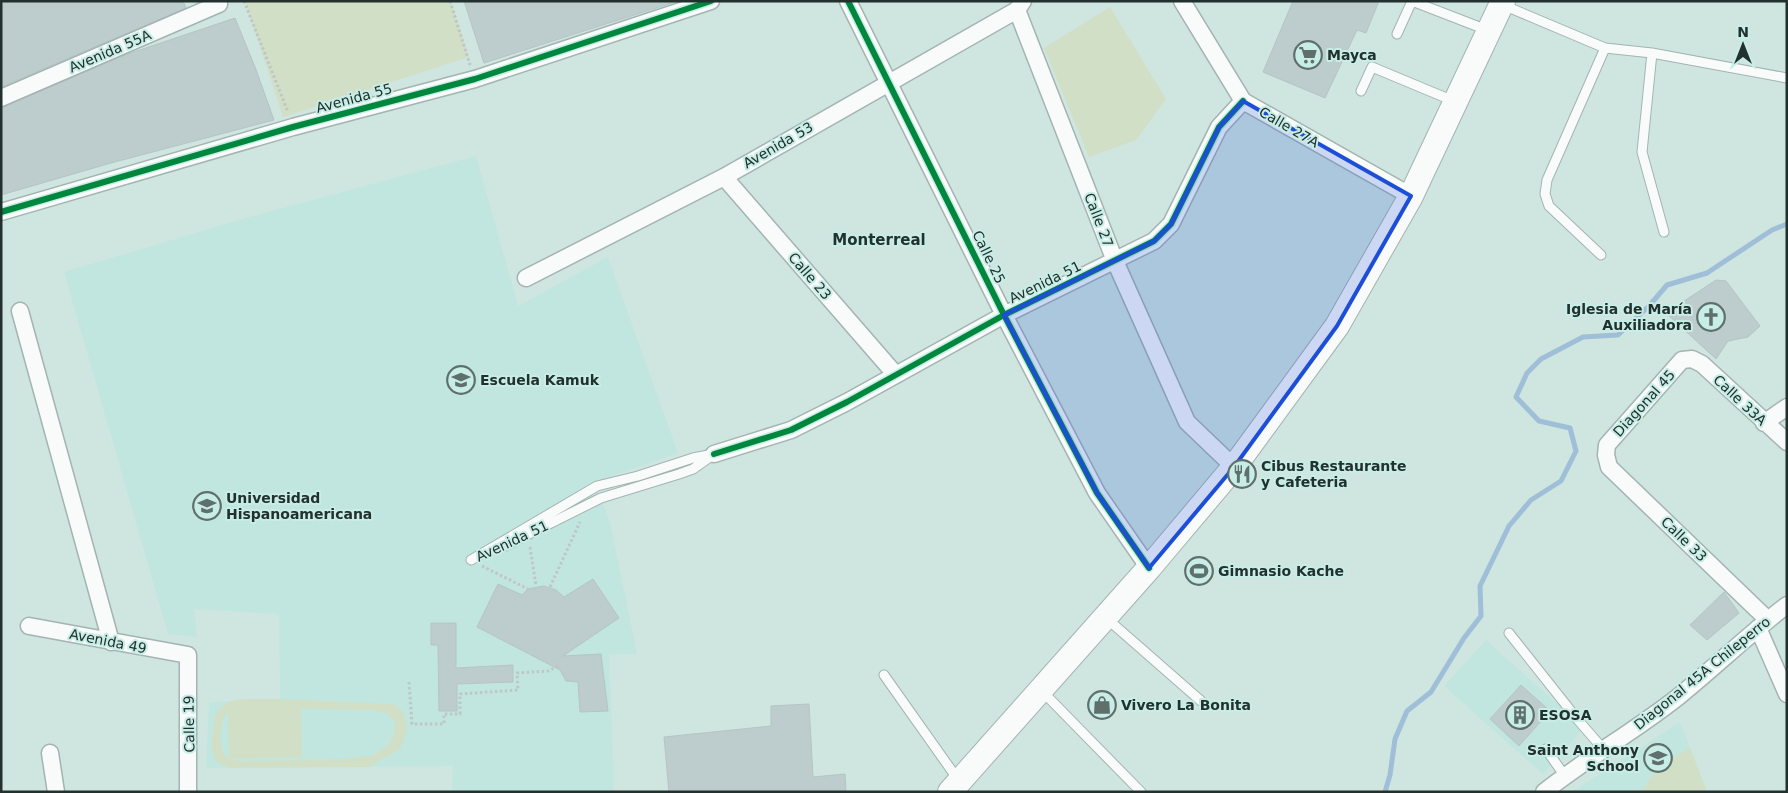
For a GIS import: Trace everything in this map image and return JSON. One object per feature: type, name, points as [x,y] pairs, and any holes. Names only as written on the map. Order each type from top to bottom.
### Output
[{"type":"main road","points":[[954,786],[1042,690],[1234,467],[1337,326],[1411,196],[1502,3]]},
{"type":"street","name":"Avenida 55","points":[[1,212],[293,127],[475,79],[711,1]]},
{"type":"street","name":"Calle 25","points":[[848,1],[1004,315],[1097,493],[1149,568]]},
{"type":"street","name":"Calle 27A","points":[[1182,1],[1243,101],[1411,196]]},
{"type":"street","name":"Avenida 55A","points":[[1,98],[219,4]]},
{"type":"street","name":"Avenida 53","points":[[526,278],[724,177],[1020,5]]},
{"type":"street","name":"Calle 27","points":[[1020,5],[1115,261],[1187,422],[1234,467]]},
{"type":"street","name":"Avenida 51","points":[[714,454],[792,430],[1004,315],[1154,241],[1171,224],[1219,127],[1243,101]]},
{"type":"street","name":"Calle 23","points":[[724,177],[896,375]]},
{"type":"street","points":[[20,311],[112,642]]},
{"type":"street","name":"Diagonal 45","points":[[1606,455],[1607,445],[1682,360],[1692,360]]},
{"type":"street","name":"Calle 33A","points":[[1692,360],[1702,364],[1764,423],[1787,442]]},
{"type":"street","points":[[1764,423],[1787,408]]},
{"type":"street","name":"Calle 33","points":[[1606,455],[1608,467],[1763,624],[1787,694]]},
{"type":"street","name":"Diagonal 45A Chileperro","points":[[1544,792],[1564,775],[1635,729],[1678,697],[1787,605]]},
{"type":"street","name":"Avenida 49","points":[[29,626],[188,656]]},
{"type":"street","name":"Calle 19","points":[[188,656],[188,792]]},
{"type":"street","points":[[50,753],[56,792]]},
{"type":"lane","points":[[1397,34],[1412,1],[1490,31]]},
{"type":"lane","points":[[1502,3],[1605,48],[1652,53],[1787,78]]},
{"type":"lane","points":[[1601,255],[1549,206],[1545,194],[1547,180],[1605,48]]},
{"type":"lane","points":[[1652,53],[1642,152],[1664,232]]},
{"type":"lane","points":[[1362,91],[1372,67],[1456,102]]},
{"type":"lane","name":"Avenida 51","points":[[471,560],[597,486],[638,476],[693,458],[714,454]]},
{"type":"lane","name":"Avenida 51","points":[[471,560],[526,536],[601,498],[693,469],[714,454]]},
{"type":"lane","points":[[652,470],[656,482]]},
{"type":"lane","points":[[1105,617],[1201,701]]},
{"type":"lane","points":[[1509,633],[1604,750]]},
{"type":"lane","points":[[884,676],[954,786]]},
{"type":"lane","points":[[1042,690],[1141,792]]},
{"type":"lane","points":[[1546,749],[1564,775]]},
{"type":"path","points":[[244,1],[293,127]]},
{"type":"path","points":[[450,1],[475,79]]},
{"type":"path","points":[[550,587],[588,504]]},
{"type":"path","points":[[526,536],[530,542],[536,586]]},
{"type":"path","points":[[471,560],[528,589]]},
{"type":"path","points":[[409,682],[412,724],[444,724],[444,714],[460,714],[460,694],[518,690],[517,673],[548,670],[558,666]]},
{"type":"highlighted area","points":[[1243,101],[1411,196],[1337,326],[1234,467],[1149,568],[1097,493],[1004,315],[1154,241],[1171,224],[1219,127]]},
{"type":"shaded area","points":[[476,156],[518,306],[608,257],[678,453],[595,482],[610,523],[637,654],[609,654],[614,792],[452,792],[453,766],[206,768],[209,702],[280,699],[279,614],[194,609],[197,637],[168,634],[64,272],[253,216]]},
{"type":"shaded area","points":[[1486,640],[1584,728],[1543,774],[1444,686]]},
{"type":"shaded area","name":"Saint Anthony School","points":[[1680,722],[1707,792],[1572,792],[1645,745]]},
{"type":"green space","points":[[245,1],[451,1],[469,57],[283,117]]},
{"type":"green space","points":[[1110,7],[1166,99],[1136,140],[1089,157],[1044,48]]},
{"type":"green space","points":[[275,699],[393,704],[401,709],[405,718],[407,729],[405,738],[400,749],[369,767],[231,768],[214,758],[212,735],[214,721],[220,709],[233,701]],"holes":[[[301,709],[374,710],[386,713],[394,721],[395,729],[390,743],[374,755],[346,759],[237,761],[231,759],[302,757]],[[228,711],[229,758],[224,754],[220,735],[223,721]]]},
{"type":"green space","points":[[1690,748],[1707,792],[1641,792],[1651,777],[1662,766]]},
{"type":"building","points":[[1,1],[183,1],[186,8],[1,87]]},
{"type":"building","points":[[464,1],[675,1],[675,2],[484,63]]},
{"type":"building","name":"Mayca","points":[[1293,1],[1379,1],[1366,33],[1357,30],[1325,98],[1263,72]]},
{"type":"building","points":[[235,18],[274,120],[111,163],[1,195],[1,108],[125,55]]},
{"type":"building","name":"Iglesia de María Auxiliadora","points":[[1716,280],[1726,281],[1760,326],[1748,337],[1728,341],[1716,359],[1666,313]]},
{"type":"building","points":[[593,579],[619,618],[563,656],[601,654],[608,711],[580,712],[578,682],[566,681],[560,670],[477,627],[498,584],[522,595],[528,589],[544,586],[556,590],[564,597]]},
{"type":"building","points":[[1724,592],[1739,613],[1707,640],[1690,625]]},
{"type":"building","points":[[431,623],[456,623],[456,668],[513,665],[513,682],[457,684],[457,711],[439,711],[438,645],[431,645]]},
{"type":"building","name":"ESOSA","points":[[1521,685],[1550,711],[1519,746],[1490,719]]},
{"type":"building","points":[[809,704],[813,777],[845,774],[846,792],[669,792],[664,737],[771,726],[771,706]]},
{"type":"waterway","points":[[1385,792],[1390,775],[1395,739],[1407,711],[1431,692],[1464,638],[1481,616],[1480,586],[1509,526],[1531,500],[1561,481],[1576,451],[1570,428],[1539,421],[1516,397],[1527,373],[1541,359],[1583,337],[1618,335],[1649,306],[1667,285],[1707,273],[1772,230],[1787,224]]},
{"type":"cycle path","points":[[1,212],[293,127],[475,79],[711,1]]},
{"type":"cycle path","points":[[848,1],[1004,315],[1097,493],[1149,568]]},
{"type":"cycle path","points":[[714,454],[791,430],[847,402],[1004,315],[1154,241],[1171,224],[1219,127],[1243,101]]},
{"type":"place","name":"Mayca","points":[[1308,55]]},
{"type":"place","name":"Iglesia de María Auxiliadora","points":[[1711,317]]},
{"type":"place","name":"Escuela Kamuk","points":[[461,380]]},
{"type":"place","name":"Cibus Restaurante y Cafeteria","points":[[1242,474]]},
{"type":"place","name":"Universidad Hispanoamericana","points":[[207,506]]},
{"type":"place","name":"Gimnasio Kache","points":[[1199,571]]},
{"type":"place","name":"Vivero La Bonita","points":[[1102,705]]},
{"type":"place","name":"ESOSA","points":[[1520,715]]},
{"type":"place","name":"Saint Anthony School","points":[[1658,758]]},
{"type":"district","name":"Monterreal","points":[[879,240]]}]
